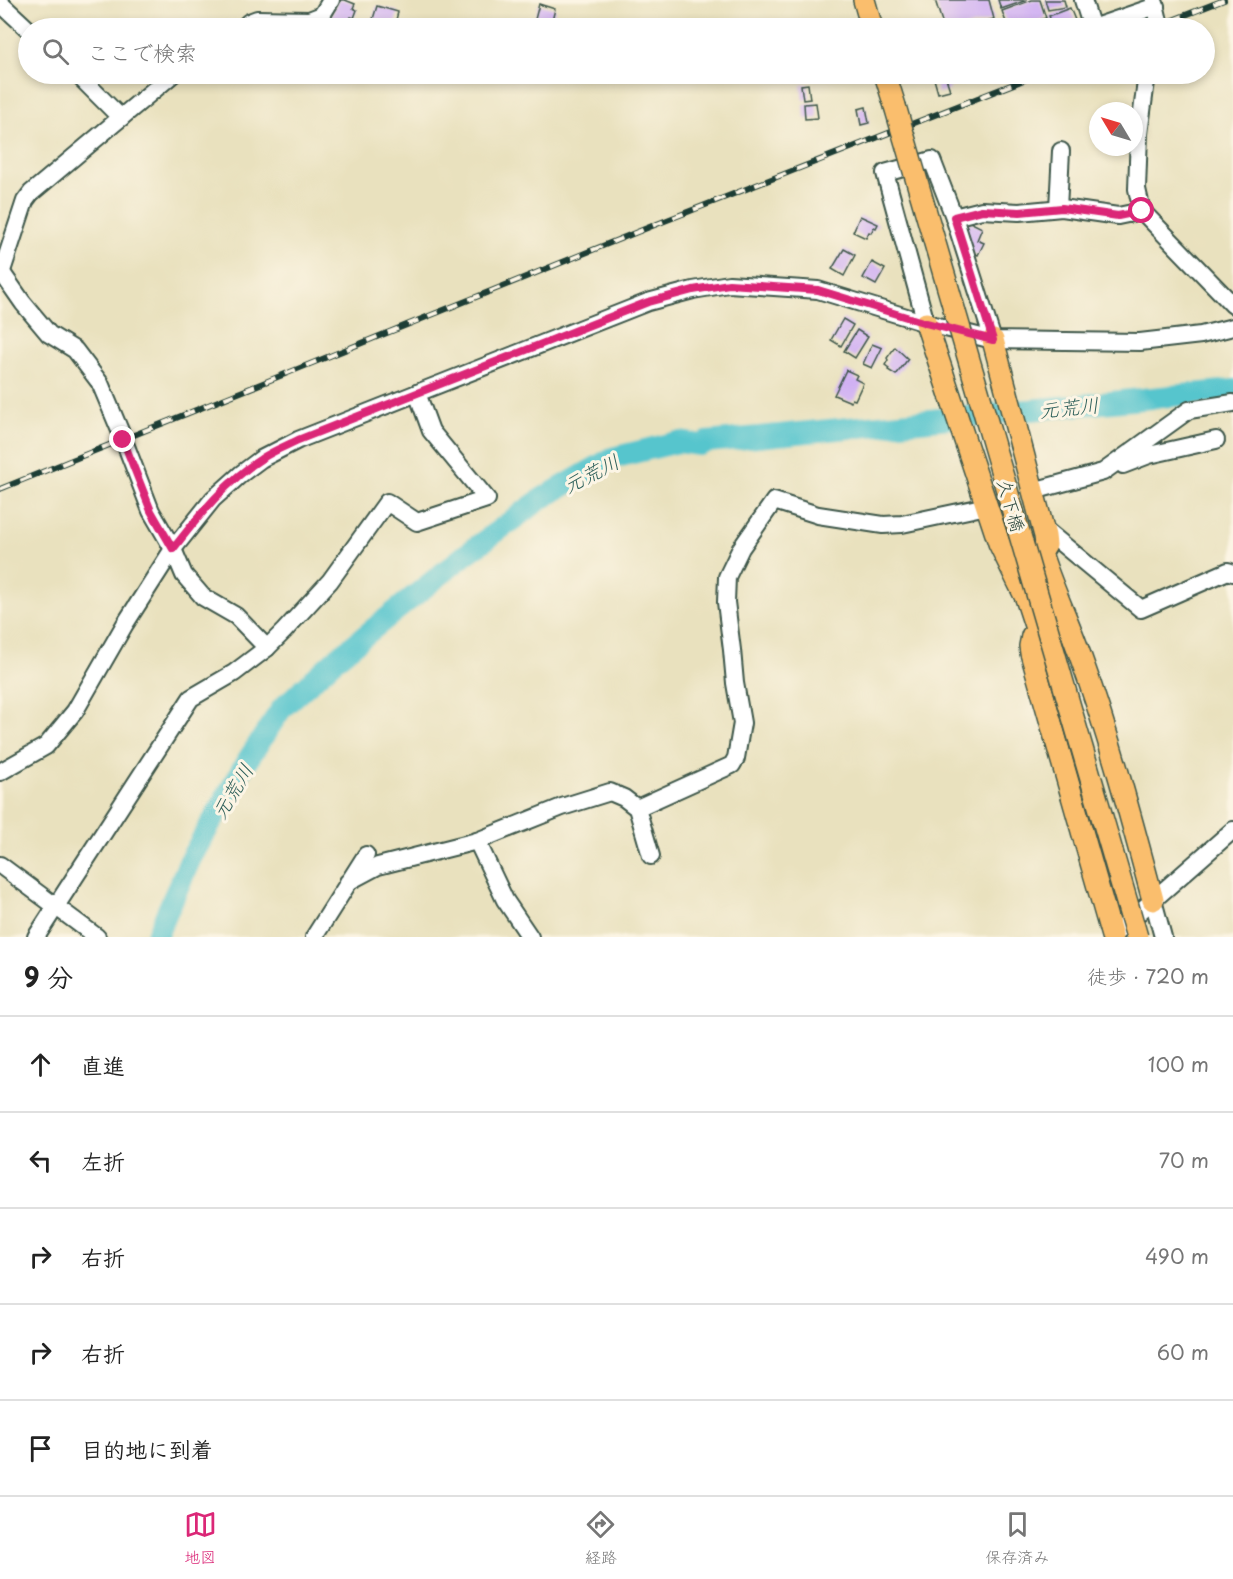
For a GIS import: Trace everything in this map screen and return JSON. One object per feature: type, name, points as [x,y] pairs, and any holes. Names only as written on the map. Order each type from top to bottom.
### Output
[{"type":"main road","points":[[864,0],[869,18]]},
{"type":"main road","name":"久下橋","points":[[888,84],[1137,937]]},
{"type":"main road","points":[[895,106],[964,294],[1036,525]]},
{"type":"main road","points":[[895,106],[933,276],[1006,527],[1015,575]]},
{"type":"main road","points":[[926,323],[999,543],[1026,598],[1046,659],[1111,889],[1116,937]]},
{"type":"main road","points":[[993,340],[1033,491],[1041,553],[1078,647],[1112,748],[1153,900]]},
{"type":"main road","points":[[1060,606],[1063,632],[1149,937]]},
{"type":"main road","points":[[1036,628],[1031,641],[1031,653],[1116,937]]},
{"type":"street","points":[[314,18],[322,15],[331,0]]},
{"type":"street","points":[[1083,0],[1089,18]]},
{"type":"street","points":[[0,3],[18,20]]},
{"type":"street","points":[[1117,18],[1155,3],[1158,18]]},
{"type":"street","points":[[87,84],[121,118]]},
{"type":"street","points":[[161,84],[31,192],[25,201],[1,271],[23,303],[49,334],[75,350],[100,383],[151,511],[173,549],[184,575],[203,597],[236,616],[267,648]]},
{"type":"street","points":[[1146,84],[1139,134],[1137,178],[1142,211],[1233,305]]},
{"type":"street","points":[[1058,208],[1061,151]]},
{"type":"street","points":[[926,323],[885,173],[932,160],[954,217],[993,340]]},
{"type":"street","points":[[954,217],[982,210],[1020,212],[1058,208],[1118,216],[1142,211]]},
{"type":"street","points":[[3,766],[46,746],[75,711],[125,624],[173,549],[213,499],[240,474],[261,459],[298,440],[648,302],[693,290],[729,284],[818,290],[926,323],[993,340],[1140,342],[1201,335],[1233,327]]},
{"type":"street","points":[[36,937],[191,698],[234,673],[267,648],[330,581],[387,502],[417,522],[487,500],[431,431],[417,393]]},
{"type":"street","points":[[1103,472],[1189,410],[1233,403]]},
{"type":"street","points":[[1033,491],[1103,472],[1149,455],[1216,440]]},
{"type":"street","points":[[637,808],[732,765],[736,758],[742,723],[726,602],[727,577],[741,548],[774,501],[819,515],[883,525],[902,524],[987,506]]},
{"type":"street","points":[[1036,525],[1141,609],[1228,571],[1233,573]]},
{"type":"street","points":[[348,882],[378,866],[477,841],[562,807],[610,792],[624,798],[637,808],[651,856]]},
{"type":"street","points":[[1116,937],[1153,900],[1233,830]]},
{"type":"street","points":[[477,841],[505,900],[530,937]]},
{"type":"street","points":[[314,937],[366,855]]},
{"type":"street","points":[[0,866],[97,937]]},
{"type":"street","points":[[1153,900],[1163,937]]},
{"type":"building","points":[[338,0],[355,4],[353,8],[357,10],[354,18],[330,18]]},
{"type":"building","points":[[935,0],[989,0],[994,18],[941,18]]},
{"type":"building","points":[[998,0],[1027,0],[1001,9]]},
{"type":"building","points":[[1032,0],[1040,0],[1046,18],[1004,18],[1002,11]]},
{"type":"building","points":[[1045,0],[1064,0],[1066,7],[1048,10]]},
{"type":"building","points":[[539,4],[555,9],[553,18],[535,18]]},
{"type":"building","points":[[377,6],[398,12],[396,18],[373,18]]},
{"type":"building","points":[[1070,8],[1074,18],[1050,18],[1049,16]]},
{"type":"building","points":[[808,84],[810,99],[803,100],[801,85]]},
{"type":"building","points":[[935,84],[948,84],[950,90],[938,93]]},
{"type":"building","points":[[816,103],[818,118],[805,119],[804,104]]},
{"type":"building","points":[[866,107],[869,123],[861,125],[858,109]]},
{"type":"building","points":[[860,216],[878,224],[866,238],[853,232]]},
{"type":"building","points":[[966,220],[982,228],[977,240],[984,243],[978,255],[966,250],[963,227]]},
{"type":"building","points":[[844,249],[855,255],[844,276],[832,269]]},
{"type":"building","points":[[872,262],[885,269],[876,285],[863,278]]},
{"type":"building","points":[[843,319],[853,325],[841,346],[831,340]]},
{"type":"building","points":[[857,330],[868,337],[855,358],[844,351]]},
{"type":"building","points":[[872,344],[882,348],[872,368],[863,364]]},
{"type":"building","points":[[895,347],[908,359],[896,375],[885,365]]},
{"type":"building","points":[[846,370],[857,375],[855,379],[863,383],[855,400],[852,399],[851,402],[834,395]]},
{"type":"waterway","name":"元荒川","points":[[156,937],[191,858],[245,764],[282,708],[336,659],[465,555],[541,499],[612,458],[678,442],[700,445],[707,442],[1233,390]]},
{"type":"railway","points":[[1178,18],[1224,0]]},
{"type":"railway","points":[[0,489],[657,224],[1014,84]]},
{"type":"route","points":[[123,440],[151,511],[173,549],[213,499],[240,474],[261,459],[298,440],[648,302],[693,290],[729,284],[818,290],[926,323],[993,340],[954,217],[982,210],[1020,212],[1062,208],[1118,216],[1142,211]]}]
